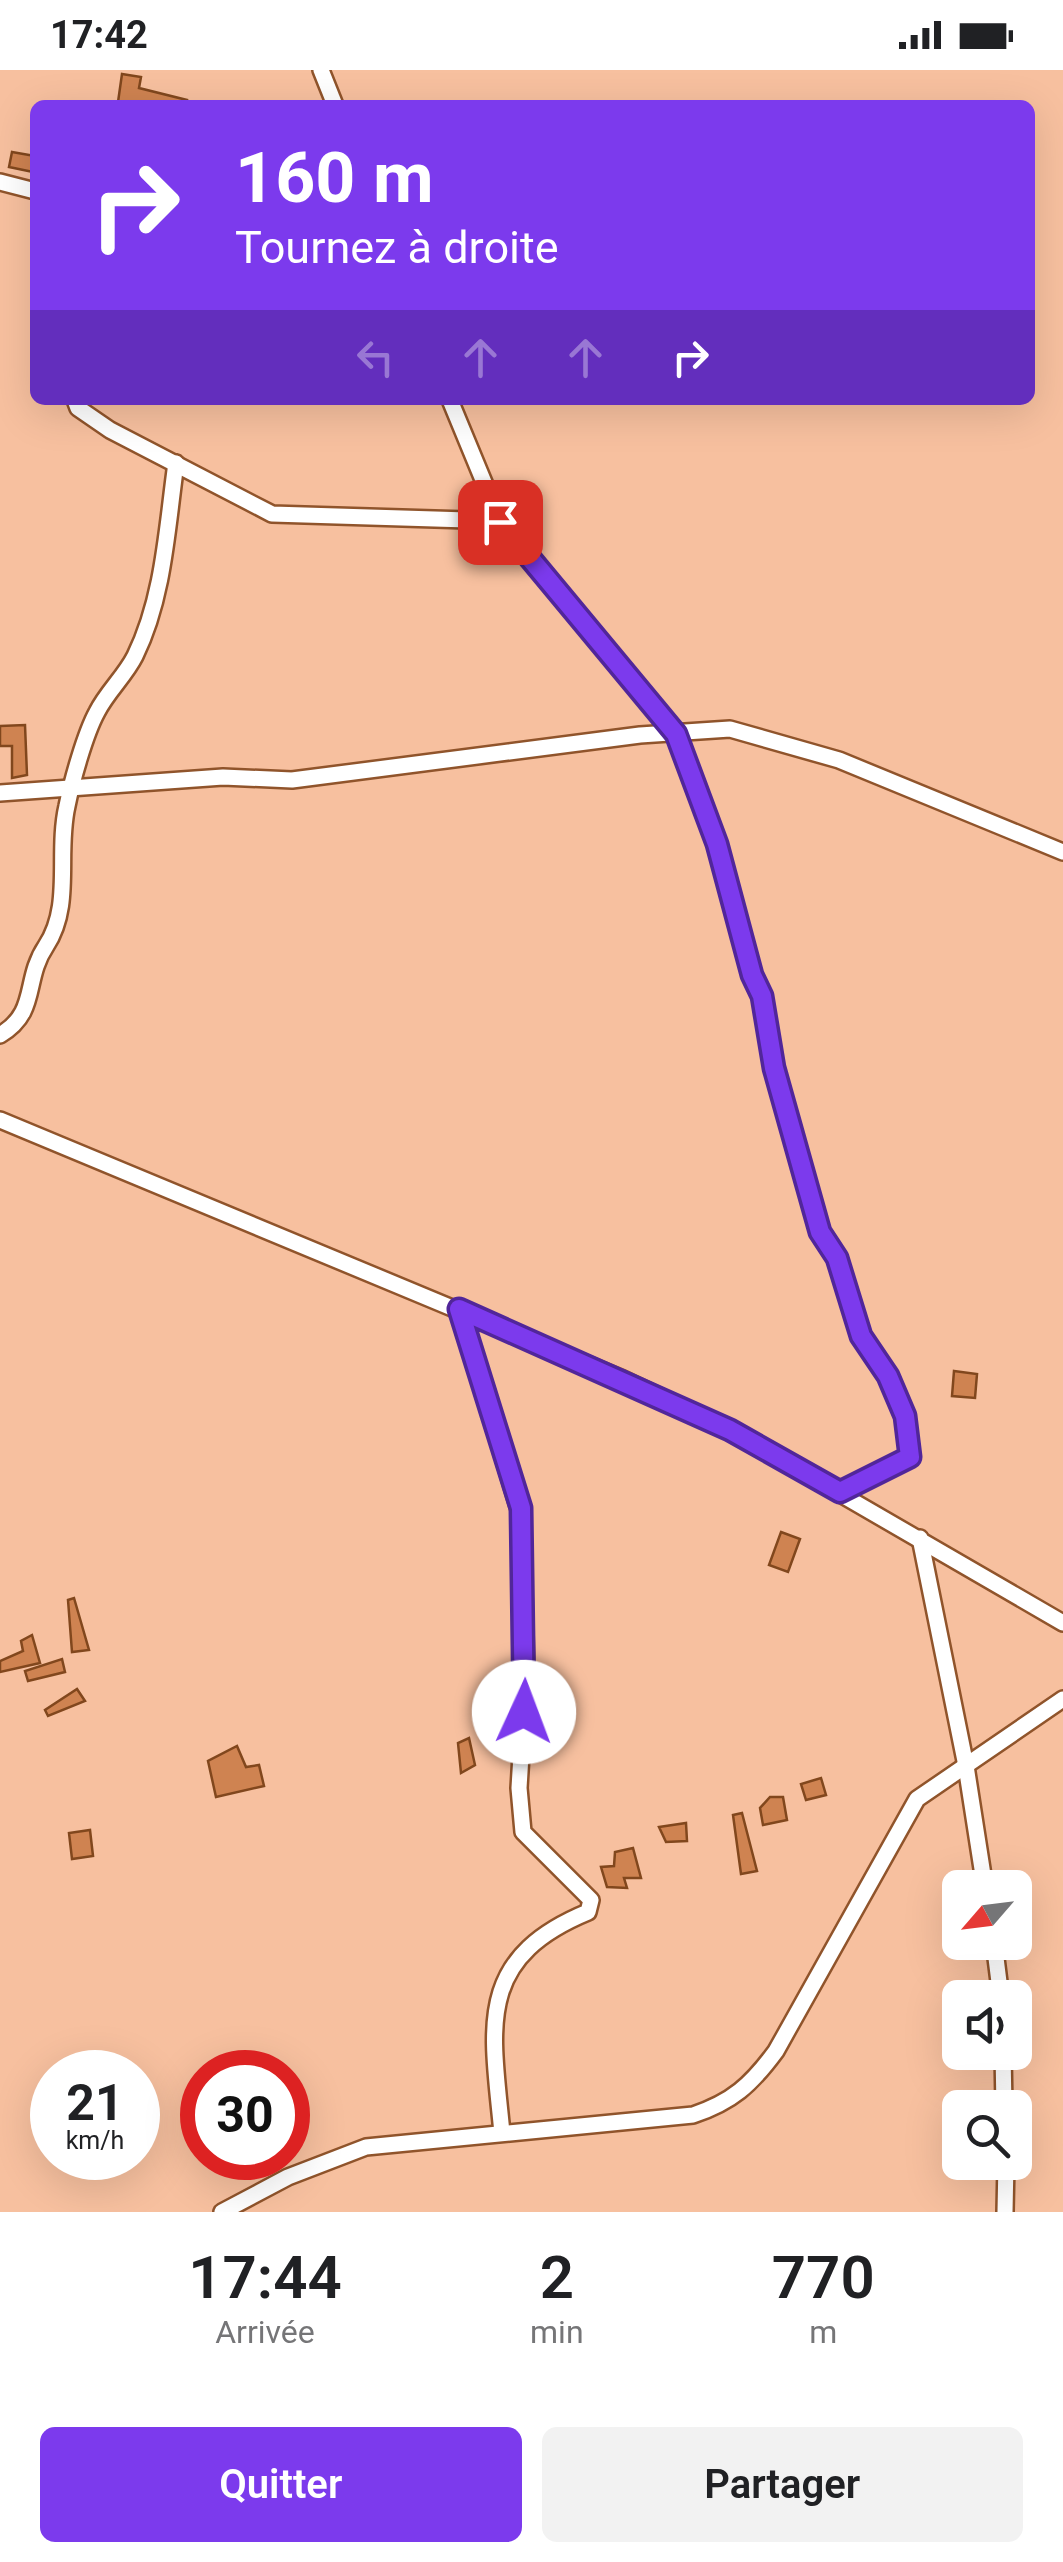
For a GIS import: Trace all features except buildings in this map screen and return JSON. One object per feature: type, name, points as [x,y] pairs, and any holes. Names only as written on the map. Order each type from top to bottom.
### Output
[{"type":"street","points":[[321,70],[333,100]]},
{"type":"street","points":[[0,182],[30,190]]},
{"type":"street","points":[[77,405],[110,430],[272,514],[500,522]]},
{"type":"street","points":[[452,405],[500,522],[676,734],[717,844],[752,975],[762,996],[774,1068],[820,1232],[837,1258],[861,1336],[888,1376],[905,1416],[910,1457],[840,1492]]},
{"type":"street","points":[[0,1035],[18,1024],[30,999],[31,967],[62,916],[59,885],[65,816],[96,714],[135,657],[153,608],[176,463]]},
{"type":"street","points":[[0,793],[222,777],[292,780],[405,762],[730,730],[765,737],[882,776],[1063,852]]},
{"type":"street","points":[[0,1120],[245,1225],[459,1309],[730,1430],[1063,1623]]},
{"type":"street","points":[[459,1309],[522,1520],[526,1674],[519,1788],[524,1832],[558,1871],[587,1891],[591,1900],[588,1912],[547,1929],[509,1967],[497,2002],[502,2133]]},
{"type":"street","points":[[920,1538],[966,1766],[982,1870]]},
{"type":"street","points":[[222,2212],[288,2176],[366,2146],[693,2115],[729,2103],[755,2080],[776,2051],[917,1799],[1063,1699]]},
{"type":"street","points":[[1005,2212],[1006,2180]]},
{"type":"route","points":[[500,522],[676,734],[717,844],[752,975],[762,996],[788,1125],[820,1232],[837,1258],[861,1336],[888,1376],[905,1416],[910,1457],[840,1492],[730,1430],[459,1309],[521,1508],[524,1712]]}]
